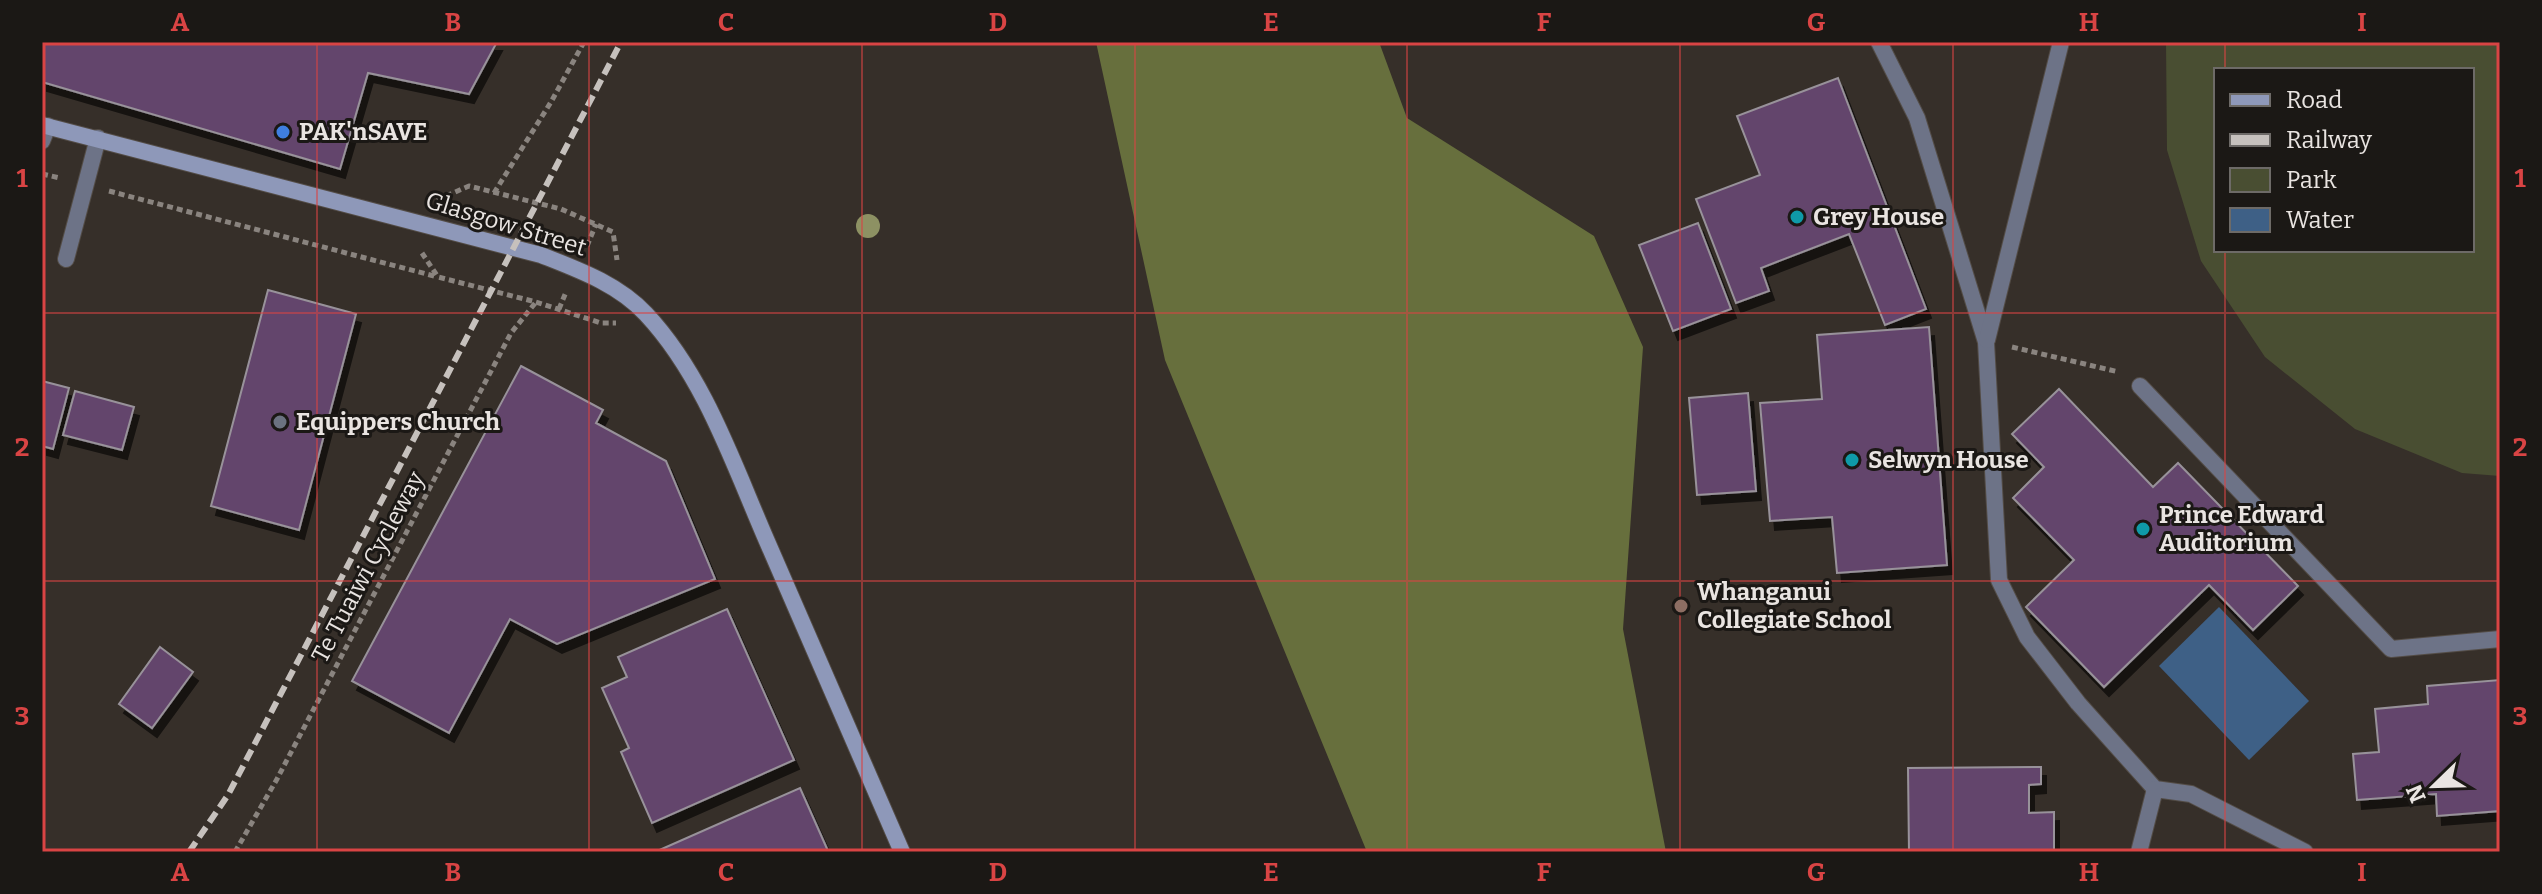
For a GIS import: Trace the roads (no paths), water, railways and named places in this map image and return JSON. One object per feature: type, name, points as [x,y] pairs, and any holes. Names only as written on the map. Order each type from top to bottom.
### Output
[{"type":"main road","name":"Glasgow Street","points":[[44,131],[98,138],[541,255],[588,274],[622,293],[646,313],[676,351],[718,428],[902,852]]},
{"type":"lane","points":[[1879,42],[1917,118],[1986,342],[1999,580],[2027,637],[2078,703],[2155,789],[2191,794],[2305,852]]},
{"type":"lane","points":[[1986,342],[2061,42]]},
{"type":"lane","points":[[66,259],[98,138]]},
{"type":"lane","points":[[2140,386],[2391,649],[2500,639]]},
{"type":"lane","points":[[2139,852],[2155,789]]},
{"type":"water","points":[[2219,607],[2309,701],[2249,760],[2159,666]]},
{"type":"railway","points":[[189,852],[228,795],[621,42]]},
{"type":"place","name":"PAK'nSAVE","points":[[283,132]]},
{"type":"place","name":"Grey House","points":[[1797,217]]},
{"type":"place","name":"Equippers Church","points":[[280,422]]},
{"type":"place","name":"Selwyn House","points":[[1852,460]]},
{"type":"place","name":"Prince Edward Auditorium","points":[[2143,529]]},
{"type":"place","name":"Whanganui Collegiate School","points":[[1681,606]]}]
